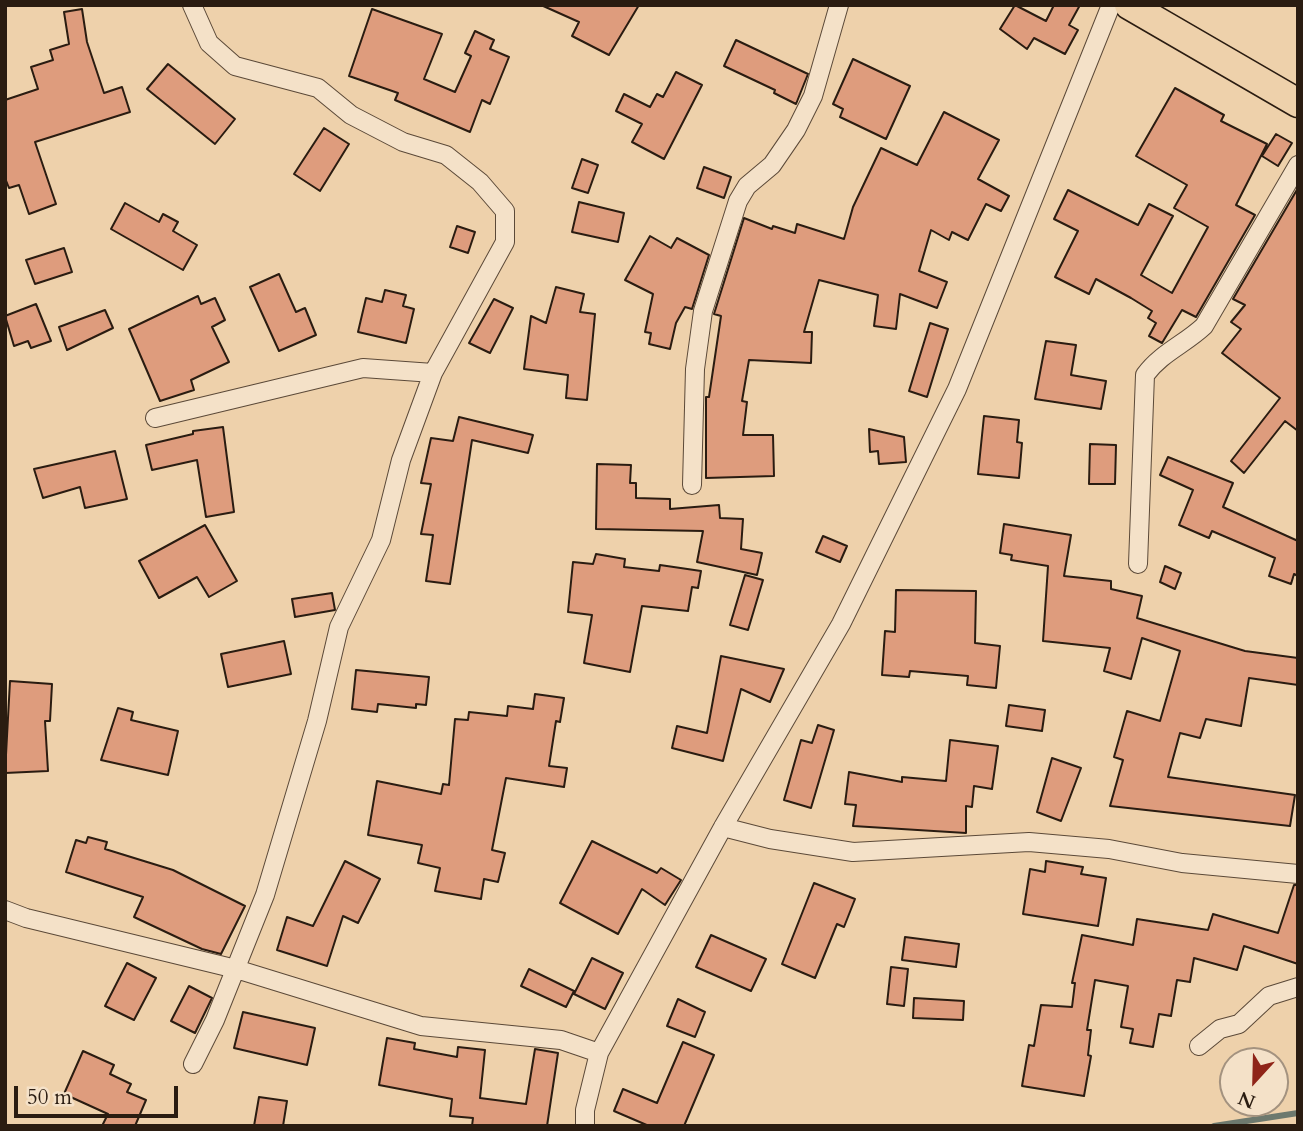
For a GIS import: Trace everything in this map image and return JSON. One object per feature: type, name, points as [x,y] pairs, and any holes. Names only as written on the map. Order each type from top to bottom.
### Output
[{"type":"main road","points":[[1129,5],[1298,103]]},
{"type":"street","points":[[192,5],[209,43],[235,66],[281,81],[318,88],[351,115],[371,126],[403,142],[446,155],[480,182],[505,211],[505,242],[433,373],[401,460],[381,540],[339,627],[317,721],[265,895],[236,969],[193,1065]]},
{"type":"street","points":[[692,485],[695,369],[703,310],[738,201],[747,186],[772,165],[796,131],[813,96],[839,5]]},
{"type":"street","points":[[585,1126],[585,1110],[599,1053],[723,827],[841,624],[957,389],[1111,5]]},
{"type":"street","points":[[1138,564],[1145,375],[1156,360],[1190,340],[1204,326],[1298,165]]},
{"type":"street","points":[[155,418],[363,368],[433,373]]},
{"type":"street","points":[[723,827],[770,839],[853,852],[1029,842],[1109,849],[1182,863],[1298,874]]},
{"type":"street","points":[[5,910],[26,918],[236,969],[421,1026],[561,1040],[599,1053]]},
{"type":"street","points":[[1199,1046],[1220,1029],[1239,1024],[1269,996],[1298,987]]},
{"type":"building","points":[[541,5],[639,5],[609,55],[572,36],[579,22]]},
{"type":"building","points":[[1015,5],[1046,21],[1054,5],[1080,5],[1069,25],[1078,30],[1065,54],[1034,38],[1027,49],[1000,29]]},
{"type":"building","points":[[82,9],[87,42],[104,93],[122,87],[130,112],[35,142],[56,204],[29,214],[19,185],[9,188],[5,178],[5,100],[38,89],[31,67],[53,60],[50,50],[69,44],[64,12]]},
{"type":"building","points":[[372,9],[442,34],[424,79],[455,92],[471,56],[465,53],[475,31],[494,40],[490,49],[509,57],[490,104],[482,100],[470,132],[395,100],[398,93],[349,76]]},
{"type":"building","points":[[736,40],[808,74],[796,104],[774,93],[775,90],[724,66]]},
{"type":"building","points":[[853,59],[910,86],[886,139],[840,117],[843,109],[833,104]]},
{"type":"building","points":[[168,64],[235,119],[215,144],[147,89]]},
{"type":"building","points":[[676,72],[702,85],[664,159],[632,142],[642,124],[616,111],[624,94],[650,107],[657,94],[663,97]]},
{"type":"building","points":[[1175,88],[1224,115],[1221,121],[1267,144],[1236,205],[1255,215],[1196,317],[1182,310],[1162,343],[1149,336],[1156,323],[1148,318],[1152,311],[1131,298],[1096,279],[1089,294],[1055,277],[1078,231],[1054,219],[1068,190],[1138,225],[1149,204],[1173,216],[1141,275],[1172,293],[1208,227],[1174,208],[1187,185],[1136,156]]},
{"type":"building","points":[[944,112],[999,140],[978,179],[1009,196],[1001,211],[986,204],[968,240],[952,232],[949,240],[931,230],[919,271],[947,282],[937,308],[900,294],[896,329],[874,326],[878,295],[819,280],[804,332],[812,332],[811,363],[749,360],[742,401],[747,402],[743,435],[773,435],[774,476],[706,478],[706,397],[709,397],[721,316],[714,314],[744,218],[772,229],[773,226],[795,233],[797,224],[844,239],[853,207],[881,148],[917,165]]},
{"type":"building","points":[[324,128],[349,144],[320,191],[294,174]]},
{"type":"building","points":[[1276,134],[1292,143],[1278,166],[1262,156]]},
{"type":"building","points":[[582,159],[598,165],[588,193],[572,188]]},
{"type":"building","points":[[704,167],[731,177],[724,198],[697,188]]},
{"type":"building","points":[[1298,188],[1298,431],[1285,421],[1244,473],[1231,461],[1280,398],[1222,353],[1241,329],[1231,322],[1245,305],[1233,299]]},
{"type":"building","points":[[579,202],[624,213],[618,242],[572,232]]},
{"type":"building","points":[[125,203],[159,222],[163,214],[178,222],[173,231],[197,245],[183,270],[111,229]]},
{"type":"building","points":[[457,226],[475,232],[468,253],[450,247]]},
{"type":"building","points":[[650,236],[671,248],[677,238],[709,255],[692,309],[685,307],[676,323],[670,349],[649,344],[651,333],[645,332],[653,294],[625,280]]},
{"type":"building","points":[[64,248],[72,272],[35,284],[26,260]]},
{"type":"building","points":[[279,274],[296,312],[305,308],[316,335],[279,351],[250,287]]},
{"type":"building","points":[[556,287],[584,294],[580,312],[595,314],[587,400],[566,398],[568,375],[524,369],[531,316],[546,323]]},
{"type":"building","points":[[385,290],[406,295],[403,306],[414,309],[406,343],[358,332],[366,298],[382,302]]},
{"type":"building","points":[[198,296],[201,304],[215,298],[225,320],[212,327],[229,362],[191,380],[194,390],[160,401],[129,329]]},
{"type":"building","points":[[494,299],[513,308],[490,353],[469,343]]},
{"type":"building","points":[[36,304],[51,341],[31,348],[28,341],[14,346],[5,316]]},
{"type":"building","points":[[105,310],[113,328],[67,350],[59,327]]},
{"type":"building","points":[[930,323],[948,329],[927,397],[909,391]]},
{"type":"building","points":[[1046,341],[1076,345],[1071,375],[1106,381],[1101,409],[1035,399]]},
{"type":"building","points":[[984,416],[1019,420],[1017,442],[1022,443],[1019,478],[978,474]]},
{"type":"building","points":[[459,417],[533,435],[528,453],[472,440],[450,584],[426,581],[433,535],[421,534],[431,484],[421,483],[431,438],[453,441]]},
{"type":"building","points":[[223,427],[234,512],[206,517],[197,460],[152,470],[146,445],[193,434],[193,431]]},
{"type":"building","points":[[869,429],[904,437],[906,462],[879,464],[878,451],[870,452]]},
{"type":"building","points":[[1090,444],[1116,445],[1115,484],[1089,484]]},
{"type":"building","points":[[115,451],[127,499],[85,508],[80,487],[43,498],[34,469]]},
{"type":"building","points":[[1168,457],[1233,483],[1223,507],[1298,541],[1298,576],[1294,574],[1291,584],[1269,576],[1275,558],[1212,531],[1209,538],[1179,525],[1193,490],[1160,475]]},
{"type":"building","points":[[597,464],[631,465],[630,483],[636,483],[636,498],[670,499],[670,509],[719,505],[720,518],[743,519],[741,549],[762,553],[757,575],[697,562],[703,531],[596,529]]},
{"type":"building","points":[[1004,524],[1071,535],[1064,576],[1111,581],[1111,589],[1142,596],[1137,618],[1245,651],[1298,658],[1298,685],[1249,678],[1241,726],[1206,719],[1200,738],[1180,733],[1168,777],[1295,795],[1290,826],[1110,806],[1123,760],[1114,757],[1127,711],[1160,721],[1180,651],[1142,638],[1131,679],[1104,671],[1110,648],[1043,641],[1048,566],[1011,560],[1012,555],[1000,553]]},
{"type":"building","points":[[205,525],[237,581],[209,597],[197,577],[159,598],[139,561]]},
{"type":"building","points":[[823,536],[847,546],[840,562],[816,552]]},
{"type":"building","points":[[596,554],[625,559],[624,567],[659,571],[660,565],[701,571],[698,588],[692,587],[688,611],[642,606],[630,672],[584,663],[592,615],[568,612],[573,562],[593,564]]},
{"type":"building","points":[[1165,566],[1181,573],[1175,589],[1160,582]]},
{"type":"building","points":[[745,575],[763,580],[748,630],[730,625]]},
{"type":"building","points":[[896,590],[976,591],[975,643],[1000,646],[996,688],[967,685],[968,676],[910,671],[909,677],[882,675],[885,631],[895,632]]},
{"type":"building","points":[[332,593],[335,610],[295,617],[292,599]]},
{"type":"building","points":[[284,641],[291,674],[228,687],[221,654]]},
{"type":"building","points":[[721,656],[784,669],[770,702],[741,689],[723,761],[672,748],[677,726],[707,733]]},
{"type":"building","points":[[356,670],[429,677],[426,705],[416,704],[416,708],[378,704],[377,712],[352,709]]},
{"type":"building","points":[[10,681],[52,684],[50,721],[45,721],[48,771],[5,773]]},
{"type":"building","points":[[535,694],[564,698],[560,722],[556,721],[549,766],[567,768],[564,787],[506,778],[492,850],[505,853],[498,882],[484,879],[481,899],[435,891],[440,868],[418,863],[422,845],[368,835],[377,781],[441,794],[443,784],[449,785],[455,719],[468,720],[469,712],[507,716],[508,706],[533,709]]},
{"type":"building","points":[[1009,705],[1045,710],[1042,731],[1006,726]]},
{"type":"building","points":[[118,708],[133,712],[131,720],[178,731],[168,775],[101,760]]},
{"type":"building","points":[[818,725],[834,730],[811,808],[784,800],[801,740],[812,743]]},
{"type":"building","points":[[950,740],[998,746],[992,789],[974,786],[972,807],[966,806],[966,833],[853,826],[856,805],[845,804],[849,772],[902,782],[902,777],[946,781]]},
{"type":"building","points":[[1052,758],[1081,768],[1061,821],[1037,812]]},
{"type":"building","points":[[88,837],[107,842],[105,849],[173,870],[245,906],[221,954],[202,949],[134,917],[143,897],[66,872],[76,840],[86,843]]},
{"type":"building","points":[[592,841],[657,873],[661,868],[681,880],[665,905],[642,889],[618,934],[560,903]]},
{"type":"building","points":[[345,861],[380,879],[358,923],[343,916],[327,966],[277,950],[287,917],[313,926]]},
{"type":"building","points":[[1046,861],[1083,867],[1081,874],[1106,878],[1098,926],[1023,914],[1030,869],[1045,872]]},
{"type":"building","points":[[814,883],[855,899],[844,927],[837,924],[815,978],[782,964]]},
{"type":"building","points":[[1294,885],[1298,885],[1298,964],[1244,946],[1237,970],[1194,958],[1190,982],[1177,980],[1171,1016],[1159,1014],[1153,1047],[1130,1043],[1133,1029],[1121,1027],[1128,986],[1095,980],[1087,1030],[1091,1030],[1088,1055],[1091,1056],[1084,1096],[1022,1086],[1029,1045],[1034,1046],[1041,1005],[1072,1007],[1075,983],[1072,983],[1082,935],[1133,945],[1137,919],[1208,930],[1213,914],[1278,933]]},
{"type":"building","points":[[711,935],[766,959],[751,991],[696,967]]},
{"type":"building","points":[[905,937],[959,944],[956,967],[902,960]]},
{"type":"building","points":[[592,958],[623,973],[605,1009],[574,994]]},
{"type":"building","points":[[127,963],[156,978],[134,1020],[105,1006]]},
{"type":"building","points":[[891,967],[908,969],[904,1006],[887,1004]]},
{"type":"building","points":[[529,969],[574,991],[566,1007],[521,986]]},
{"type":"building","points":[[189,986],[212,998],[195,1033],[171,1021]]},
{"type":"building","points":[[914,998],[964,1001],[963,1020],[913,1018]]},
{"type":"building","points":[[678,999],[705,1012],[695,1037],[667,1026]]},
{"type":"building","points":[[243,1012],[315,1028],[307,1065],[234,1048]]},
{"type":"building","points":[[387,1038],[415,1043],[414,1049],[457,1057],[458,1047],[485,1050],[480,1098],[526,1104],[535,1049],[558,1053],[547,1126],[472,1126],[473,1118],[450,1116],[452,1099],[379,1085]]},
{"type":"building","points":[[683,1042],[714,1055],[684,1126],[649,1126],[614,1111],[623,1089],[657,1103]]},
{"type":"building","points":[[83,1051],[114,1065],[110,1074],[131,1084],[127,1092],[146,1100],[135,1126],[102,1126],[108,1114],[64,1094]]},
{"type":"building","points":[[259,1097],[287,1101],[283,1126],[254,1126]]},
{"type":"waterway","points":[[1214,1126],[1298,1113]]}]
